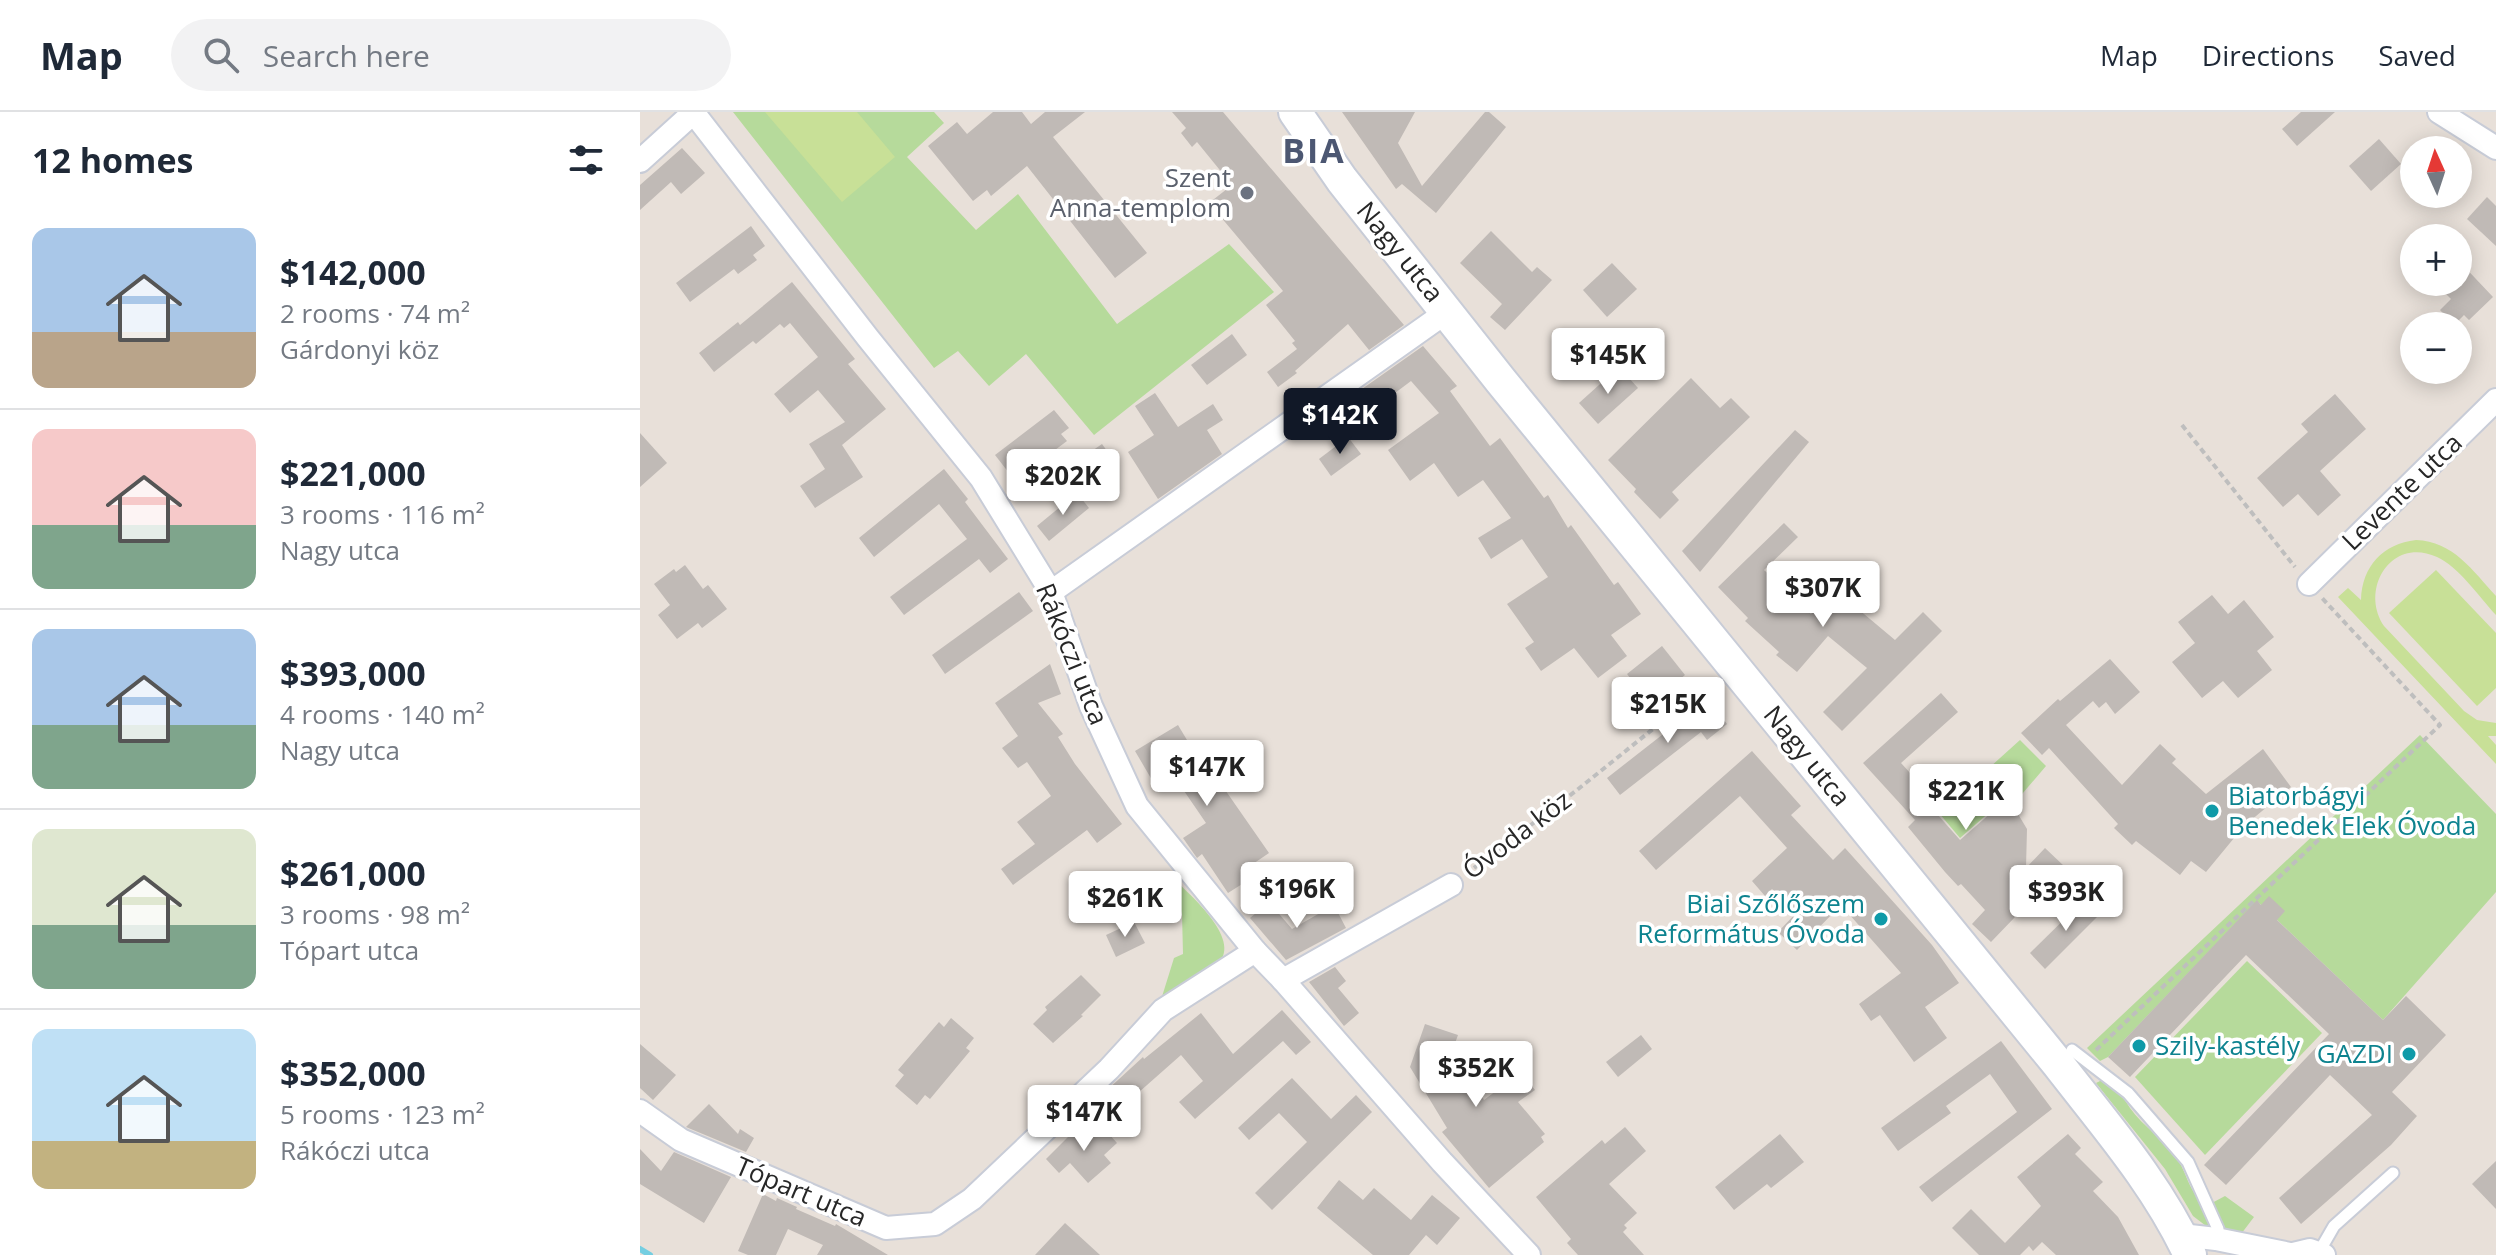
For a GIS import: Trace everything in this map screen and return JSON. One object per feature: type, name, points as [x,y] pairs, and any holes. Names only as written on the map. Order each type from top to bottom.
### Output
[{"type":"main road","name":"Nagy utca","points":[[1295,112],[1342,180],[1501,381],[2058,1064],[2196,1243]]},
{"type":"street","points":[[640,161],[693,112]]},
{"type":"street","name":"Rákóczi utca","points":[[693,112],[981,478],[1051,592],[1091,706],[1137,806],[1255,951],[1529,1255]]},
{"type":"street","points":[[2439,112],[2496,148]]},
{"type":"street","points":[[1051,592],[1448,311]]},
{"type":"street","name":"Levente utca","points":[[2309,584],[2496,400]]},
{"type":"street","name":"Óvoda köz","points":[[1283,980],[1451,885]]},
{"type":"street","name":"Tópart utca","points":[[640,1111],[681,1140],[886,1228],[935,1224],[972,1199],[1109,1069],[1163,1010],[1255,951]]},
{"type":"street","points":[[2196,1243],[2290,1255],[2300,1250],[2322,1254]]},
{"type":"lane","points":[[2072,1050],[2128,1093],[2188,1162],[2218,1229],[2196,1243]]},
{"type":"lane","points":[[2322,1254],[2334,1226],[2393,1173]]},
{"type":"path","points":[[2085,1061],[2440,725],[2309,584],[2182,425]]},
{"type":"path","name":"Óvoda köz","points":[[1451,885],[1577,790],[1733,665]]},
{"type":"green space","points":[[733,112],[934,112],[944,123],[907,157],[976,230],[1018,194],[1117,324],[1229,244],[1274,292],[1094,435],[1026,354],[989,386],[958,351],[934,368]]},
{"type":"green space","points":[[765,112],[857,112],[895,157],[842,202]]},
{"type":"green space","points":[[2416,540],[2441,546],[2461,559],[2496,596],[2496,615],[2453,567],[2421,552],[2406,554],[2384,569],[2375,596],[2377,611],[2384,626],[2464,711],[2477,720],[2496,723],[2496,736],[2488,736],[2496,745],[2496,764],[2338,597],[2348,588],[2361,600],[2365,577],[2376,559],[2394,546]]},
{"type":"green space","points":[[2436,570],[2496,633],[2496,688],[2477,706],[2389,613]]},
{"type":"green space","points":[[2420,735],[2496,814],[2496,892],[2383,1020],[2257,901],[2108,1057],[2100,1061],[2087,1048]]},
{"type":"green space","points":[[2020,740],[2046,766],[2011,807],[1992,810],[1960,838],[1939,813]]},
{"type":"green space","points":[[1168,873],[1209,916],[1224,941],[1224,953],[1212,969],[1160,1003],[1174,958],[1183,954],[1182,914]]},
{"type":"green space","points":[[2247,961],[2322,1033],[2205,1155],[2135,1077]]},
{"type":"green space","points":[[2102,1080],[2117,1085],[2135,1115],[2173,1153],[2198,1197],[2210,1204],[2225,1196],[2254,1217],[2238,1238],[2214,1232],[2193,1216],[2165,1169],[2096,1083]]},
{"type":"building","points":[[993,112],[1022,112],[1031,124],[1045,112],[1085,112],[1053,137],[1147,253],[1115,278],[1027,166],[991,196],[987,190],[973,201],[928,146],[957,122],[967,134]]},
{"type":"building","points":[[1172,112],[1223,112],[1404,325],[1369,350],[1348,324],[1278,387],[1267,372],[1297,349],[1292,343],[1295,341],[1266,305],[1283,291],[1209,203],[1232,185],[1197,142],[1192,147],[1181,133],[1186,128]]},
{"type":"building","points":[[1342,112],[1415,112],[1398,143],[1422,186],[1485,112],[1506,127],[1436,213],[1402,184],[1396,189]]},
{"type":"building","points":[[2301,112],[2335,112],[2297,146],[2282,129]]},
{"type":"building","points":[[2379,139],[2400,163],[2371,191],[2349,166]]},
{"type":"building","points":[[682,148],[705,173],[681,194],[671,182],[640,210],[640,185]]},
{"type":"building","points":[[2487,197],[2496,206],[2496,246],[2467,219]]},
{"type":"building","points":[[751,226],[765,246],[753,255],[757,260],[738,274],[734,269],[690,302],[676,283]]},
{"type":"building","points":[[1491,231],[1532,272],[1537,267],[1552,280],[1505,330],[1490,317],[1502,304],[1460,263]]},
{"type":"building","points":[[1612,263],[1637,289],[1607,317],[1583,290]]},
{"type":"building","points":[[2472,275],[2493,297],[2472,317],[2472,312],[2442,312],[2440,310],[2451,299],[2448,296],[2472,296]]},
{"type":"building","points":[[792,282],[855,359],[848,364],[886,409],[842,445],[863,477],[815,508],[800,486],[825,469],[809,444],[845,422],[818,390],[790,413],[774,394],[818,357],[790,323],[784,328],[780,324],[756,344],[753,341],[714,372],[699,353],[738,322],[740,325]]},
{"type":"building","points":[[1232,334],[1247,355],[1207,385],[1191,365]]},
{"type":"building","points":[[1423,346],[1457,386],[1450,391],[1490,446],[1500,438],[1544,498],[1548,495],[1568,528],[1571,525],[1614,585],[1618,582],[1641,614],[1611,635],[1627,656],[1598,678],[1574,648],[1541,671],[1525,648],[1534,642],[1507,604],[1548,577],[1522,539],[1491,559],[1478,538],[1511,518],[1483,480],[1458,497],[1434,463],[1410,481],[1388,450],[1439,413],[1411,381],[1375,408],[1362,389]]},
{"type":"building","points":[[1619,367],[1638,388],[1598,424],[1579,403]]},
{"type":"building","points":[[1691,378],[1720,408],[1731,398],[1750,417],[1672,492],[1679,500],[1660,519],[1608,460]]},
{"type":"building","points":[[1155,393],[1178,427],[1213,404],[1223,420],[1207,430],[1222,454],[1158,499],[1128,452],[1154,435],[1135,406]]},
{"type":"building","points":[[2335,394],[2366,429],[2320,471],[2341,495],[2318,516],[2298,494],[2283,507],[2257,478],[2308,432],[2301,424]]},
{"type":"building","points":[[1054,410],[1069,428],[1061,434],[1067,441],[1047,456],[1042,449],[1009,473],[995,455]]},
{"type":"building","points":[[1795,430],[1809,442],[1700,572],[1682,551]]},
{"type":"building","points":[[640,433],[667,463],[640,487]]},
{"type":"building","points":[[1348,437],[1361,454],[1331,476],[1319,459]]},
{"type":"building","points":[[1102,444],[1118,466],[1089,487],[1073,464]]},
{"type":"building","points":[[944,469],[1008,559],[990,573],[979,559],[904,615],[890,597],[967,539],[939,504],[874,557],[859,538]]},
{"type":"building","points":[[1077,493],[1089,508],[1049,541],[1037,526]]},
{"type":"building","points":[[1784,523],[1798,537],[1764,570],[1811,614],[1833,588],[1895,640],[1923,612],[1942,631],[1842,731],[1823,712],[1867,668],[1828,636],[1797,672],[1776,655],[1779,652],[1745,621],[1748,618],[1718,587]]},
{"type":"building","points":[[685,565],[703,589],[708,585],[727,609],[702,628],[698,623],[677,639],[658,615],[670,605],[654,584]]},
{"type":"building","points":[[1019,592],[1033,611],[945,674],[932,655]]},
{"type":"building","points":[[2212,595],[2228,614],[2244,600],[2274,637],[2257,651],[2272,670],[2238,698],[2223,681],[2202,698],[2172,662],[2195,643],[2178,622]]},
{"type":"building","points":[[1662,646],[1685,675],[1650,703],[1627,674]]},
{"type":"building","points":[[2110,659],[2140,692],[2115,714],[2106,702],[2099,708],[2093,701],[2066,725],[2122,785],[2160,744],[2176,759],[2172,763],[2206,794],[2263,749],[2291,787],[2244,826],[2206,872],[2191,861],[2180,875],[2136,841],[2132,845],[2114,828],[2118,824],[2049,748],[2042,755],[2021,733],[2058,699],[2060,701]]},
{"type":"building","points":[[1050,664],[1061,694],[1038,703],[1063,734],[1058,737],[1075,764],[1122,824],[1097,843],[1087,830],[1013,885],[1001,869],[1035,844],[1017,822],[1051,796],[1027,762],[1018,768],[1002,748],[1018,736],[995,703]]},
{"type":"building","points":[[1941,693],[1958,712],[1901,763],[1921,785],[1916,790],[1960,840],[1992,812],[2000,809],[2018,814],[2027,829],[2026,868],[2045,848],[2064,866],[1991,942],[1972,924],[1985,910],[1945,872],[1908,827],[1915,820],[1863,763]]},
{"type":"building","points":[[1708,699],[1727,724],[1707,740],[1701,732],[1620,795],[1607,778]]},
{"type":"building","points":[[1178,725],[1205,770],[1221,759],[1232,776],[1221,784],[1269,853],[1244,870],[1250,879],[1228,893],[1202,854],[1197,858],[1183,838],[1206,823],[1169,769],[1152,780],[1135,751]]},
{"type":"building","points":[[1752,751],[1801,806],[1791,815],[1833,860],[1845,848],[1932,945],[1959,983],[1925,1007],[1947,1038],[1914,1062],[1880,1015],[1871,1021],[1859,1004],[1901,973],[1841,905],[1797,950],[1778,932],[1797,912],[1772,889],[1765,896],[1752,881],[1787,848],[1740,796],[1656,870],[1639,851]]},
{"type":"building","name":"Szily-kastély","points":[[2269,896],[2285,911],[2277,920],[2383,1020],[2406,996],[2446,1035],[2392,1092],[2417,1116],[2391,1145],[2301,1224],[2279,1198],[2372,1115],[2330,1075],[2226,1185],[2204,1165],[2329,1034],[2246,955],[2130,1077],[2108,1057],[2257,900],[2261,905]]},
{"type":"building","points":[[2087,897],[2102,912],[2045,969],[2030,953]]},
{"type":"building","points":[[1269,902],[1292,929],[1334,905],[1346,928],[1286,960],[1250,918]]},
{"type":"building","points":[[1134,922],[1145,943],[1116,957],[1106,935]]},
{"type":"building","points":[[1335,967],[1346,981],[1338,988],[1359,1013],[1344,1026],[1309,982]]},
{"type":"building","points":[[1081,975],[1101,995],[1053,1043],[1033,1024],[1047,1010],[1045,1007]]},
{"type":"building","points":[[1282,1010],[1311,1042],[1296,1055],[1283,1041],[1195,1119],[1179,1102],[1203,1081],[1181,1055],[1121,1108],[1106,1091],[1143,1057],[1201,1013],[1233,1054]]},
{"type":"building","points":[[951,1018],[974,1038],[966,1048],[970,1051],[930,1099],[925,1095],[917,1105],[895,1086],[904,1075],[898,1070],[939,1022],[944,1027]]},
{"type":"building","points":[[1425,1024],[1458,1035],[1453,1049],[1484,1100],[1521,1072],[1535,1090],[1518,1102],[1545,1134],[1541,1137],[1544,1142],[1489,1188],[1442,1132],[1447,1128],[1410,1067]]},
{"type":"building","points":[[1641,1035],[1652,1049],[1618,1077],[1606,1062]]},
{"type":"building","points":[[2001,1041],[2052,1109],[1932,1202],[1919,1187],[2017,1112],[1990,1074],[1946,1106],[1951,1113],[1898,1151],[1881,1128]]},
{"type":"building","points":[[640,1044],[676,1075],[653,1100],[640,1088]]},
{"type":"building","points":[[1292,1078],[1331,1119],[1356,1095],[1372,1112],[1272,1210],[1255,1193],[1307,1142],[1279,1113],[1249,1140],[1238,1128]]},
{"type":"building","points":[[709,1104],[738,1134],[740,1129],[754,1138],[746,1152],[686,1127]]},
{"type":"building","points":[[1100,1124],[1117,1143],[1104,1155],[1111,1163],[1088,1183],[1070,1163],[1059,1173],[1046,1159],[1079,1126],[1087,1136]]},
{"type":"building","points":[[1625,1127],[1646,1151],[1609,1184],[1637,1213],[1624,1225],[1627,1228],[1623,1232],[1644,1255],[1578,1255],[1567,1243],[1571,1239],[1536,1197],[1602,1140],[1605,1144]]},
{"type":"building","points":[[1780,1134],[1804,1162],[1771,1188],[1767,1184],[1734,1210],[1715,1187]]},
{"type":"building","points":[[2068,1134],[2081,1148],[2075,1154],[2103,1182],[2093,1191],[2118,1217],[2139,1255],[2056,1255],[2042,1242],[2033,1251],[2029,1246],[2020,1255],[1979,1255],[1952,1228],[1971,1209],[2005,1243],[2041,1206],[2017,1177]]},
{"type":"building","points":[[640,1149],[661,1171],[674,1152],[731,1177],[704,1223],[640,1184]]},
{"type":"building","points":[[2496,1161],[2496,1209],[2472,1184]]},
{"type":"building","points":[[1339,1180],[1363,1200],[1374,1188],[1411,1220],[1432,1195],[1460,1218],[1437,1245],[1426,1235],[1409,1255],[1373,1255],[1317,1208]]},
{"type":"building","points":[[763,1194],[836,1224],[888,1255],[817,1255],[823,1245],[788,1229],[776,1255],[748,1255],[738,1251]]},
{"type":"building","points":[[1065,1223],[1100,1255],[1035,1255]]},
{"type":"waterway","points":[[640,1249],[650,1255]]},
{"type":"place","name":"Szent Anna-templom","points":[[1247,193]]},
{"type":"place","name":"Biatorbágyi Benedek Elek Óvoda","points":[[2212,811]]},
{"type":"place","name":"Biai Szőlőszem Református Óvoda","points":[[1881,919]]},
{"type":"place","name":"Szily-kastély","points":[[2139,1046]]},
{"type":"place","name":"GAZDI","points":[[2409,1054]]},
{"type":"district","name":"BIA","points":[[1314,151]]}]
